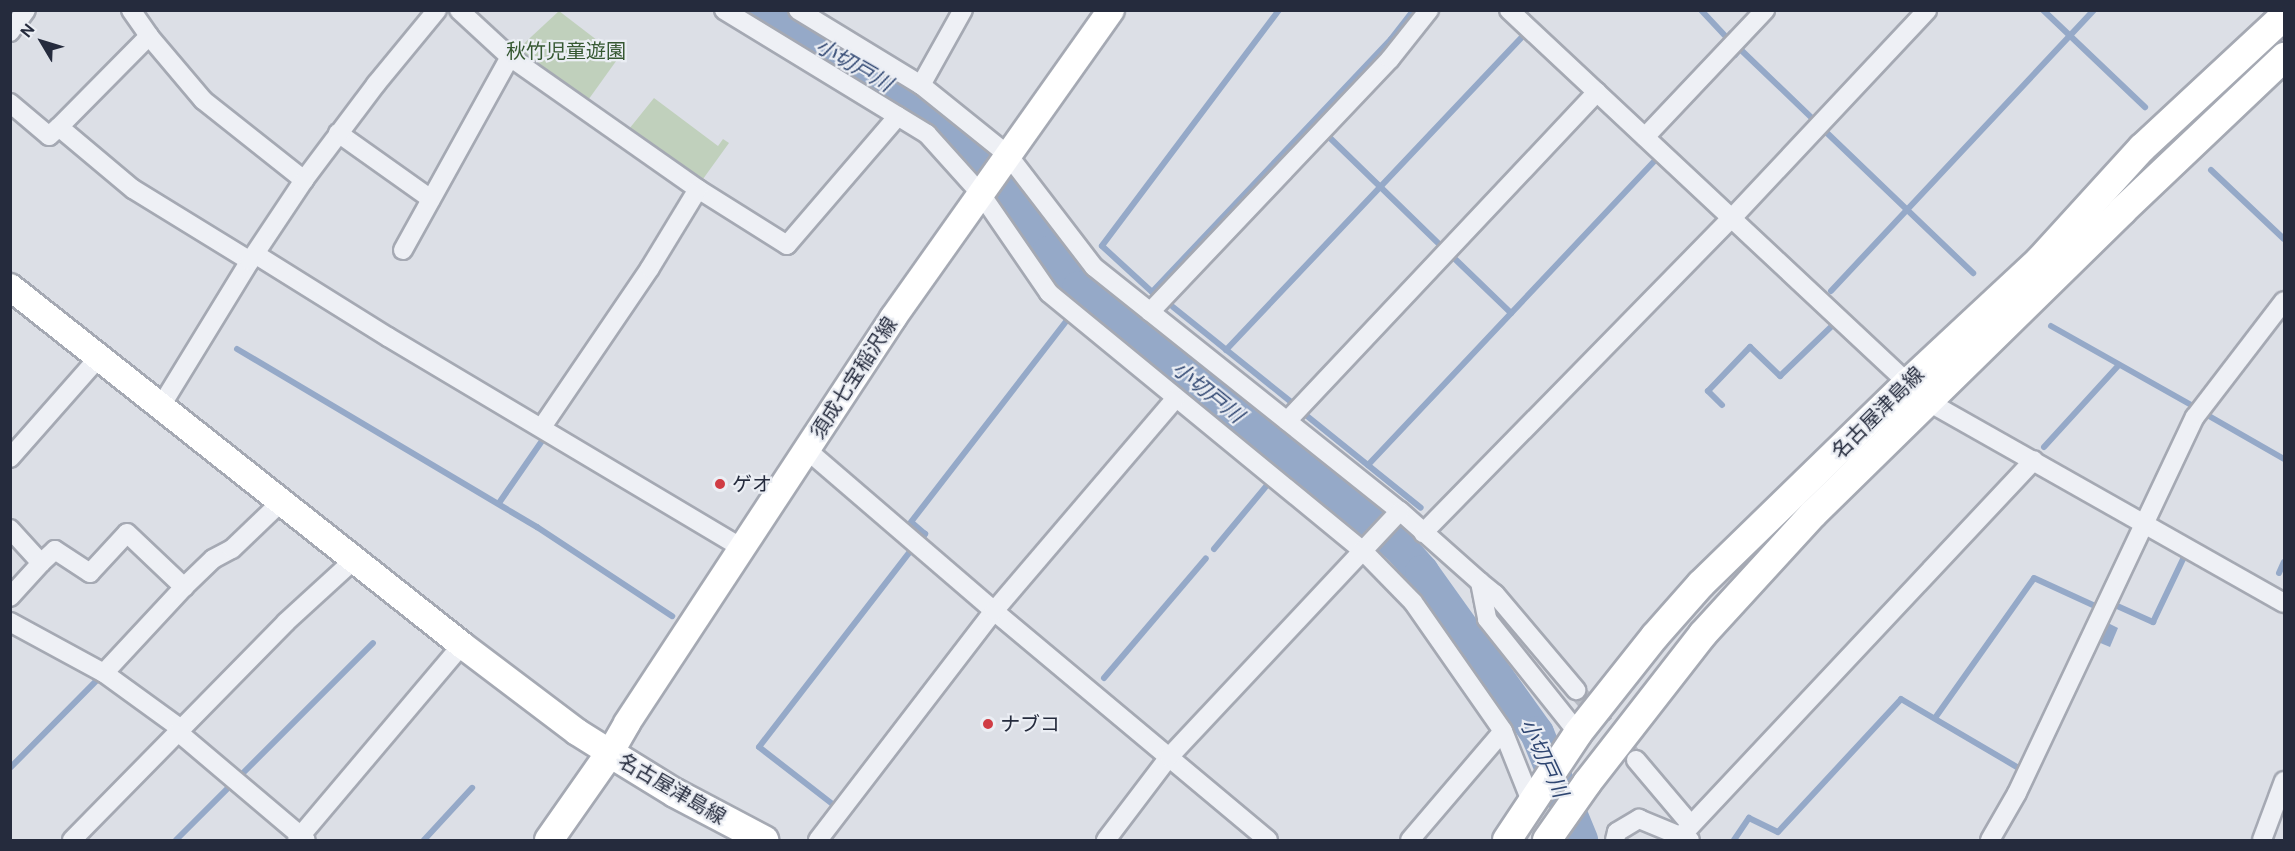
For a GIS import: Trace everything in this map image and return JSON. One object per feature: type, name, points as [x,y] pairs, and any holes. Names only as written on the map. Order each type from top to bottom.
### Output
[{"type":"main road","name":"須成七宝稲沢線","points":[[610,753],[627,723],[893,318],[1112,10]]},
{"type":"main road","name":"名古屋津島線","points":[[1550,837],[1587,783],[1703,634],[1813,514],[1917,392],[2142,148],[2284,16]]},
{"type":"main road","name":"名古屋津島線","points":[[1507,840],[1573,740],[1655,636],[1701,584],[1917,392],[2284,57]]},
{"type":"main road","points":[[10,287],[462,645],[577,732],[610,753]]},
{"type":"main road","name":"名古屋津島線","points":[[549,840],[610,753],[751,838]]},
{"type":"street","points":[[10,32],[26,10]]},
{"type":"street","points":[[131,10],[149,36],[202,100],[304,180]]},
{"type":"street","points":[[161,406],[252,257],[304,180],[437,10]]},
{"type":"street","points":[[459,10],[510,57],[698,189],[787,245],[898,116]]},
{"type":"street","points":[[724,10],[927,134],[982,192],[1049,293],[1175,399],[1365,549],[1413,602],[1503,731],[1533,798]]},
{"type":"street","points":[[798,10],[921,85],[1005,160],[1094,267],[1287,421],[1495,594],[1576,690]]},
{"type":"street","points":[[921,85],[963,10]]},
{"type":"street","points":[[1150,312],[1390,59],[1429,10]]},
{"type":"street","points":[[1509,10],[1917,392],[2284,603]]},
{"type":"street","points":[[1646,137],[1765,10]]},
{"type":"street","points":[[1423,533],[1732,218],[1928,10]]},
{"type":"street","points":[[10,103],[49,136],[149,36]]},
{"type":"street","points":[[403,250],[510,57]]},
{"type":"street","points":[[1287,421],[1597,92]]},
{"type":"street","points":[[59,128],[133,189],[388,337],[743,549]]},
{"type":"street","points":[[338,134],[431,199]]},
{"type":"street","points":[[542,428],[650,268],[698,189]]},
{"type":"street","points":[[1990,840],[2017,793],[2195,417],[2284,301]]},
{"type":"street","points":[[14,448],[99,357]]},
{"type":"street","points":[[818,840],[994,611],[1175,399]]},
{"type":"street","points":[[807,450],[994,611],[1268,840]]},
{"type":"street","points":[[1688,833],[2034,460]]},
{"type":"street","points":[[104,673],[184,587],[213,559],[232,549],[281,502]]},
{"type":"street","points":[[1106,840],[1169,757],[1398,514]]},
{"type":"street","points":[[10,529],[41,563]]},
{"type":"street","points":[[10,597],[55,550],[90,573],[127,533],[184,587]]},
{"type":"street","points":[[72,840],[286,622],[354,560]]},
{"type":"street","points":[[1480,582],[1486,619],[1573,740]]},
{"type":"street","points":[[10,622],[104,673],[180,731],[302,839],[462,645]]},
{"type":"street","points":[[1410,840],[1503,731]]},
{"type":"street","points":[[1636,760],[1688,833]]},
{"type":"street","points":[[2264,840],[2284,781]]},
{"type":"street","points":[[1615,840],[1617,832],[1639,819],[1688,833]]},
{"type":"green space","name":"秋竹児童遊園","points":[[559,11],[619,57],[586,103],[517,50]]},
{"type":"green space","points":[[654,98],[718,146],[723,139],[729,143],[703,179],[629,129]]},
{"type":"water","points":[[2106,622],[2118,628],[2110,647],[2098,642]]},
{"type":"waterway","name":"小切戸川","points":[[760,10],[913,100],[960,138],[1011,199],[1049,253],[1079,288],[1398,545],[1422,572],[1537,733],[1581,840]]},
{"type":"waterway","points":[[1279,10],[1102,246],[1152,292],[1391,39],[1414,10]]},
{"type":"waterway","points":[[1701,10],[1727,38],[1731,33]]},
{"type":"waterway","points":[[2043,10],[2145,107]]},
{"type":"waterway","points":[[1831,291],[2094,10]]},
{"type":"waterway","points":[[782,24],[790,12]]},
{"type":"waterway","points":[[1226,350],[1523,36]]},
{"type":"waterway","points":[[1735,55],[1740,49],[1814,120],[1818,116]]},
{"type":"waterway","points":[[1826,132],[1973,273]]},
{"type":"waterway","points":[[1328,136],[1442,247]]},
{"type":"waterway","points":[[1368,465],[1655,160]]},
{"type":"waterway","points":[[2211,170],[2284,239]]},
{"type":"waterway","points":[[1455,259],[1511,313]]},
{"type":"waterway","points":[[1173,307],[1291,402]]},
{"type":"waterway","points":[[923,537],[925,534],[911,522],[1067,320]]},
{"type":"waterway","points":[[1722,405],[1708,391],[1750,347],[1780,376],[1833,325]]},
{"type":"waterway","points":[[2051,326],[2195,407]]},
{"type":"waterway","points":[[237,349],[537,527],[672,616]]},
{"type":"waterway","points":[[2044,447],[2119,365]]},
{"type":"waterway","points":[[1307,416],[1421,508]]},
{"type":"waterway","points":[[2209,416],[2284,459]]},
{"type":"waterway","points":[[499,503],[544,438]]},
{"type":"waterway","points":[[1284,465],[1290,458]]},
{"type":"waterway","points":[[1214,549],[1268,484]]},
{"type":"waterway","points":[[835,806],[759,747],[912,549]]},
{"type":"waterway","points":[[2115,605],[2153,622],[2185,555]]},
{"type":"waterway","points":[[1104,678],[1206,558]]},
{"type":"waterway","points":[[2279,573],[2284,562]]},
{"type":"waterway","points":[[1935,718],[2034,578],[2097,607]]},
{"type":"waterway","points":[[240,776],[373,643]]},
{"type":"waterway","points":[[10,768],[98,679],[92,675]]},
{"type":"waterway","points":[[1734,840],[1749,818],[1778,832],[1901,699],[2017,767]]},
{"type":"waterway","points":[[176,840],[231,785]]},
{"type":"waterway","points":[[424,840],[472,788]]},
{"type":"tunnel","points":[[1576,690],[1636,760]]},
{"type":"place","name":"ゲオ","points":[[720,484]]},
{"type":"place","name":"ナブコ","points":[[988,724]]}]
